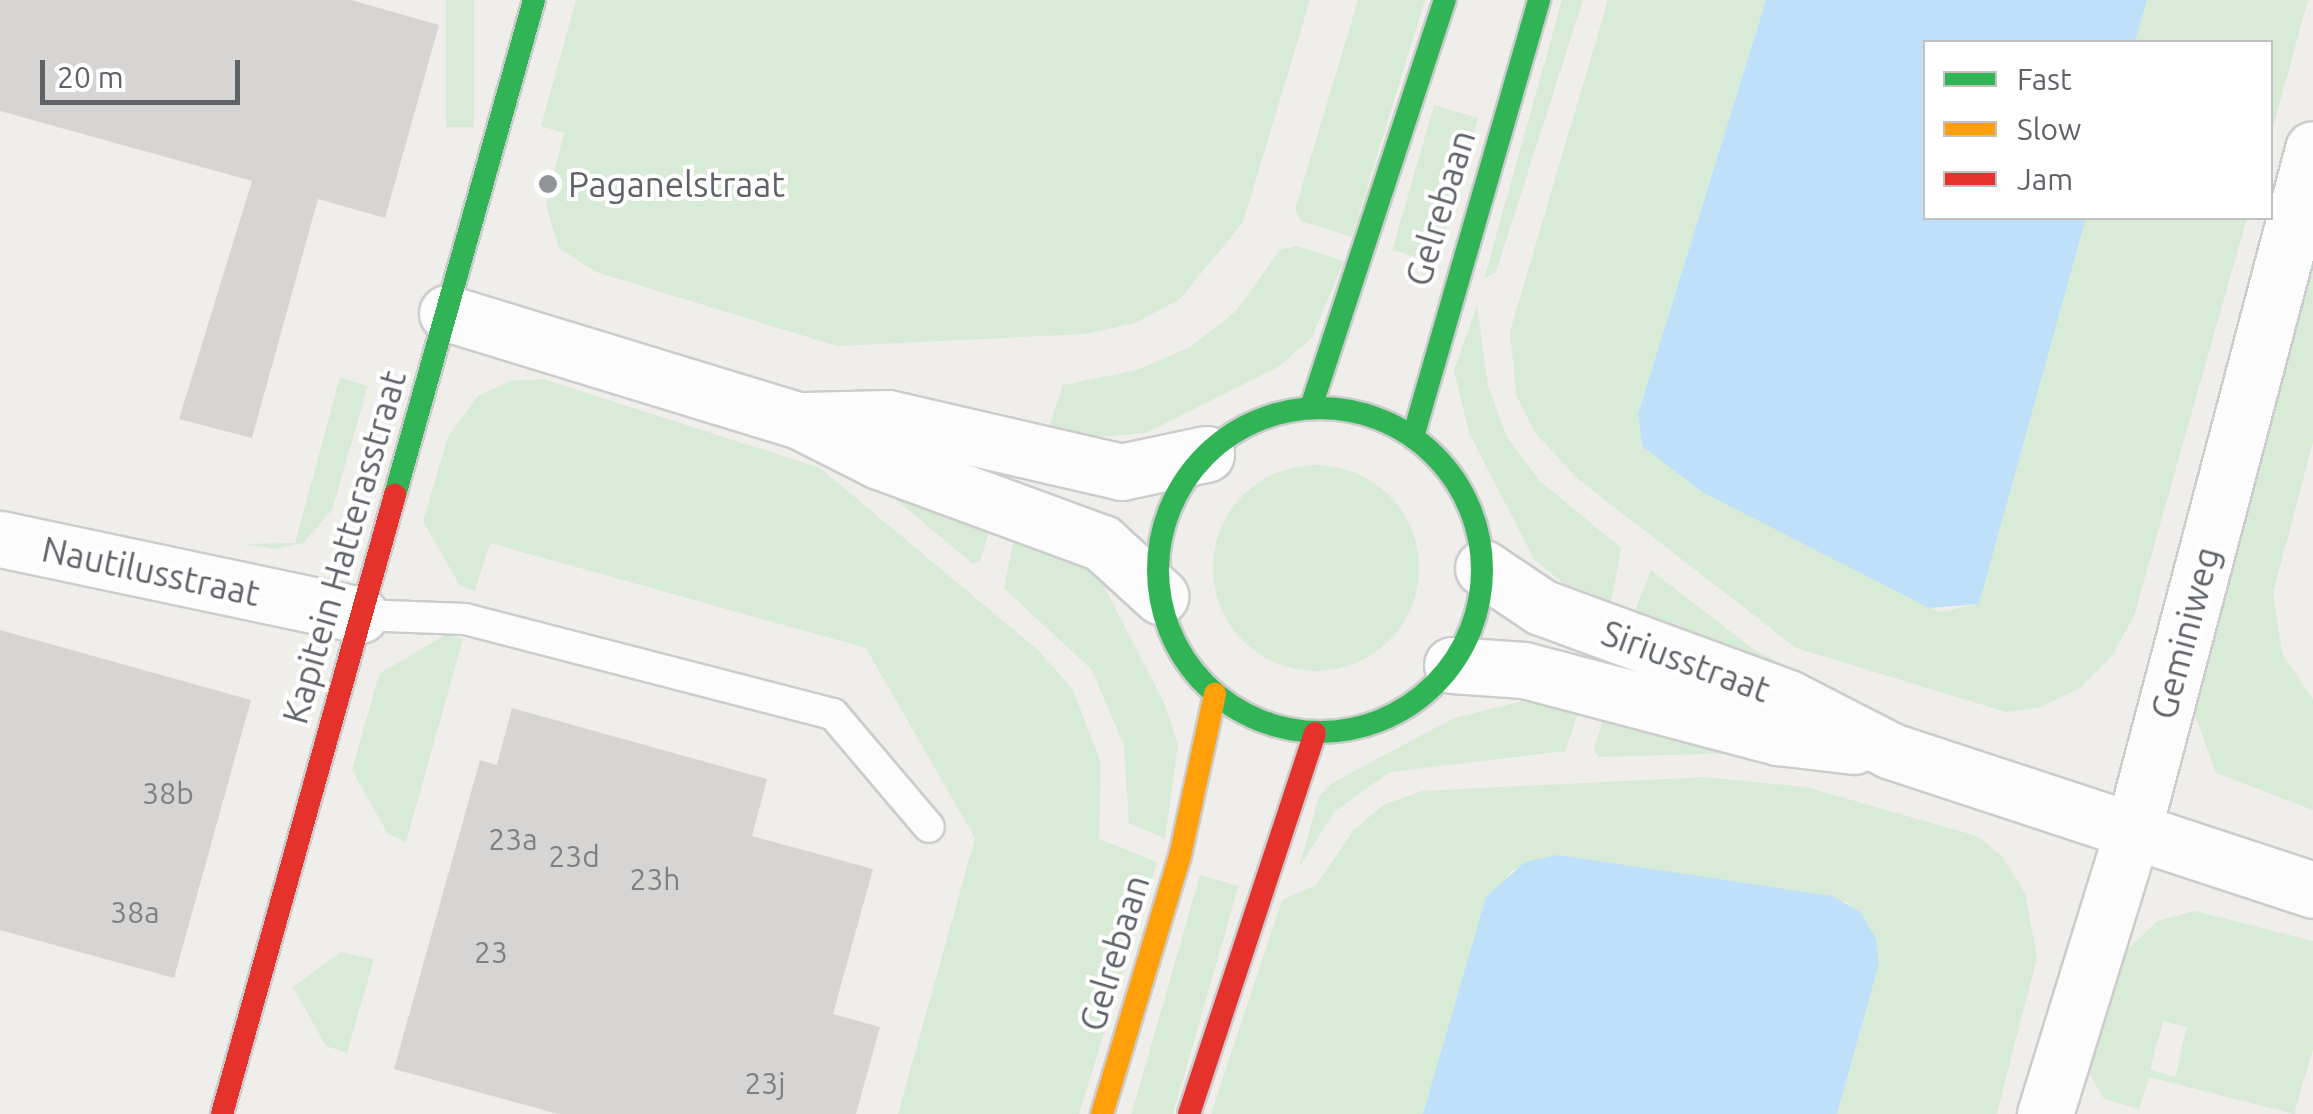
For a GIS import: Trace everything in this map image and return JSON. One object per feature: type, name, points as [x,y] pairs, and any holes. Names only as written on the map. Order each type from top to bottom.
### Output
[{"type":"street","name":"Kapitein Hatterasstraat","points":[[222,1114],[534,0]]},
{"type":"street","name":"Gelrebaan","points":[[1311,407],[1445,0]]},
{"type":"street","name":"Gelrebaan","points":[[1414,437],[1539,0]]},
{"type":"street","name":"Geminiweg","points":[[2046,1114],[2134,827],[2313,149]]},
{"type":"street","points":[[448,314],[798,420],[879,461],[1102,543],[1160,596]]},
{"type":"street","points":[[1311,407],[1365,414],[1414,437],[1450,472],[1474,517],[1483,568],[1476,618],[1452,665],[1414,703],[1367,726],[1315,733],[1261,722],[1215,694],[1180,650],[1160,596],[1165,520],[1206,454],[1236,430],[1311,407]]},
{"type":"street","points":[[798,420],[888,418],[1121,472],[1206,454]]},
{"type":"street","name":"Nautilusstraat","points":[[0,539],[360,616]]},
{"type":"street","name":"Siriusstraat","points":[[1483,568],[1541,607],[1788,698],[1891,750],[2134,827],[2313,890]]},
{"type":"street","name":"Siriusstraat","points":[[1452,665],[1524,670],[1778,736],[1891,750]]},
{"type":"street","name":"Gelrebaan","points":[[1102,1114],[1180,856],[1215,694]]},
{"type":"street","points":[[1189,1114],[1315,733]]},
{"type":"lane","points":[[360,616],[465,619],[833,714],[929,827]]},
{"type":"green space","points":[[446,0],[474,0],[474,127],[446,127]]},
{"type":"green space","points":[[576,0],[1310,0],[1243,222],[1180,299],[1135,323],[1085,334],[837,346],[596,272],[559,248],[546,205],[564,133],[541,126]]},
{"type":"green space","points":[[1358,0],[1425,0],[1352,237],[1301,221],[1295,209]]},
{"type":"green space","points":[[1562,0],[1583,0],[1496,272],[1484,279]]},
{"type":"green space","points":[[1608,0],[1766,0],[1638,414],[1642,446],[1702,492],[1939,612],[1979,604],[2085,220],[2246,220],[2134,616],[2112,656],[2080,688],[2039,708],[2006,712],[1796,648],[1578,479],[1536,434],[1516,395],[1510,331]]},
{"type":"green space","points":[[2147,0],[2308,0],[2273,127],[2273,40],[2136,40]]},
{"type":"green space","points":[[1434,105],[1478,118],[1437,263],[1392,250]]},
{"type":"green space","points":[[2313,242],[2313,442],[2273,593],[2282,653],[2313,699],[2313,810],[2216,773],[2193,710]]},
{"type":"green space","points":[[1297,246],[1344,261],[1311,339],[1278,367],[1146,433],[1101,437],[1049,427],[1063,385],[1137,370],[1190,347],[1235,312],[1280,250]]},
{"type":"green space","points":[[1477,306],[1488,386],[1507,437],[1540,481],[1621,548],[1611,603],[1563,583],[1534,559],[1469,433],[1454,370]]},
{"type":"green space","points":[[340,377],[368,386],[332,510],[303,543],[274,549],[245,544],[295,543]]},
{"type":"green space","points":[[543,379],[820,468],[1039,651],[1073,690],[1101,763],[1099,839],[1157,862],[1079,1114],[898,1114],[975,838],[866,648],[490,543],[475,591],[460,586],[423,521],[448,437],[478,396],[510,381]]},
{"type":"green space","points":[[1316,465],[1355,473],[1389,495],[1411,529],[1419,568],[1411,607],[1389,641],[1355,663],[1316,671],[1277,663],[1243,641],[1221,607],[1213,568],[1221,529],[1243,495],[1277,473]]},
{"type":"green space","points":[[876,483],[993,520],[980,561],[973,564]]},
{"type":"green space","points":[[1016,530],[1100,578],[1165,705],[1178,745],[1165,838],[1129,823],[1124,746],[1092,670],[1004,588]]},
{"type":"green space","points":[[1651,570],[1753,649],[1794,671],[1634,613]]},
{"type":"green space","points":[[447,634],[463,639],[406,842],[388,834],[352,770],[379,674]]},
{"type":"green space","points":[[1522,701],[1579,711],[1565,751],[1390,772],[1335,811],[1299,867],[1319,797],[1332,783],[1454,718]]},
{"type":"green space","points":[[1604,716],[1738,753],[1599,757],[1594,750]]},
{"type":"green space","points":[[1705,777],[1806,787],[1977,836],[2002,856],[2025,893],[2037,957],[1997,1114],[1837,1114],[1879,964],[1876,939],[1847,902],[1558,855],[1512,870],[1490,898],[1423,1114],[1211,1114],[1282,900],[1316,885],[1353,831],[1383,805],[1422,791]]},
{"type":"green space","points":[[1200,875],[1238,886],[1173,1114],[1131,1114]]},
{"type":"green space","points":[[2195,911],[2313,941],[2313,1049],[2294,1114],[2149,1077],[2139,1109],[2104,1099],[2086,1068],[2124,953],[2157,921]],"holes":[[[2163,1021],[2187,1027],[2175,1077],[2150,1070]]]},
{"type":"green space","points":[[341,952],[374,959],[347,1053],[326,1046],[293,987]]},
{"type":"water","points":[[1766,0],[2147,0],[2136,40],[1923,40],[1923,220],[2085,220],[1979,604],[1929,608],[1702,492],[1642,446],[1638,414]]},
{"type":"water","points":[[1558,855],[1832,896],[1860,912],[1876,939],[1879,964],[1837,1114],[1423,1114],[1486,897],[1525,862]]},
{"type":"building","points":[[0,0],[351,0],[439,25],[385,218],[318,199],[252,438],[179,419],[252,181],[0,111]]},
{"type":"building","points":[[0,630],[251,700],[174,978],[0,930]]},
{"type":"building","points":[[512,708],[767,779],[752,836],[873,869],[833,1014],[880,1027],[856,1114],[558,1114],[394,1069],[480,760],[497,765]]},
{"type":"traffic: fast","points":[[395,495],[534,0]]},
{"type":"traffic: fast","points":[[1311,407],[1445,0]]},
{"type":"traffic: fast","points":[[1413,437],[1539,0]]},
{"type":"traffic: fast","points":[[1320,408],[1382,421],[1410,436],[1434,456],[1454,480],[1469,508],[1482,570],[1469,632],[1454,660],[1434,684],[1410,704],[1382,719],[1320,732],[1258,719],[1230,704],[1206,684],[1186,660],[1171,632],[1158,570],[1171,508],[1186,480],[1206,456],[1230,436],[1258,421],[1320,408]]},
{"type":"traffic: slow","points":[[1102,1114],[1180,856],[1215,694]]},
{"type":"traffic: jam","points":[[222,1114],[395,495]]},
{"type":"traffic: jam","points":[[1189,1114],[1315,733]]},
{"type":"place","name":"Paganelstraat","points":[[548,184]]}]
